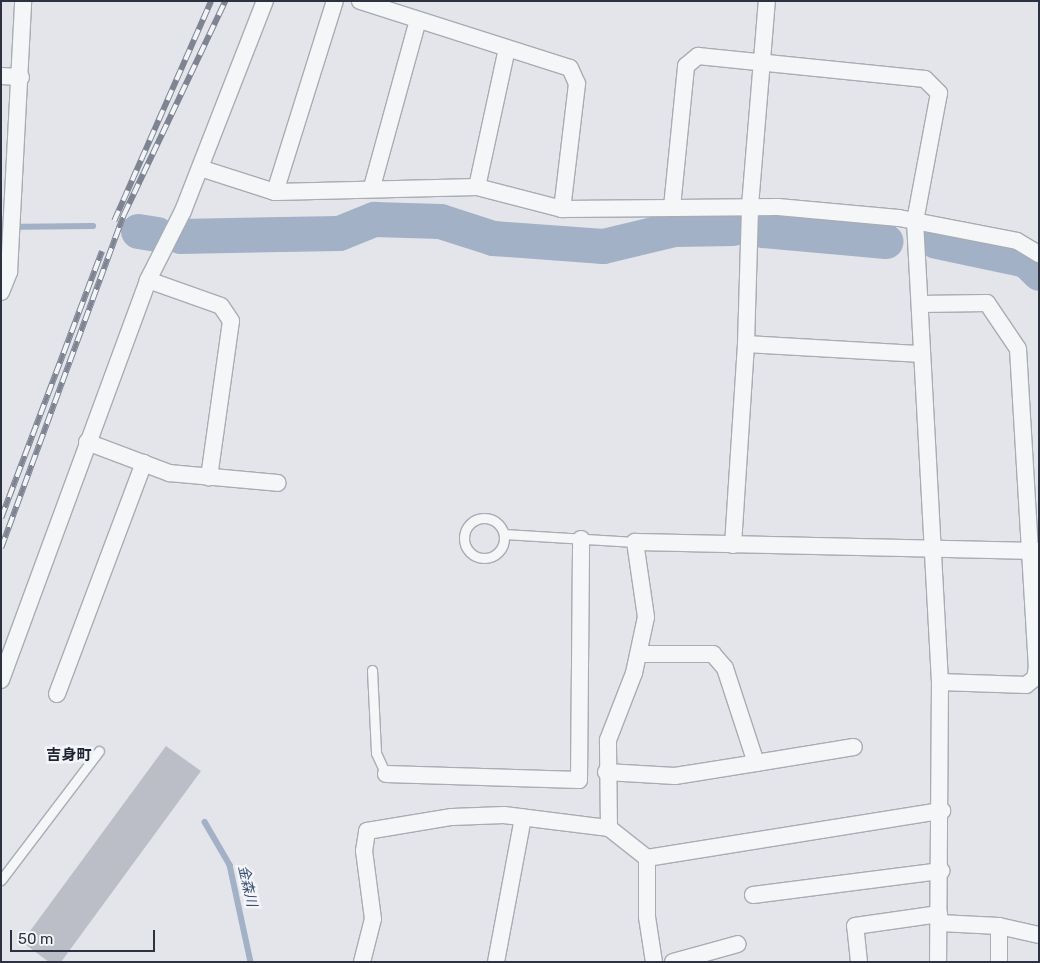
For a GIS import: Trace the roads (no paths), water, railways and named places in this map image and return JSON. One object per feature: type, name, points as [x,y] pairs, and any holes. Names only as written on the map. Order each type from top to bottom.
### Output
[{"type":"street","points":[[3,282],[11,226],[6,180],[21,77],[23,1]]},
{"type":"street","points":[[1,680],[148,280],[200,168],[265,1]]},
{"type":"street","points":[[275,192],[335,1]]},
{"type":"street","points":[[360,1],[570,68],[577,84],[562,209]]},
{"type":"street","points":[[733,544],[746,344],[750,206],[767,1]]},
{"type":"street","points":[[372,187],[418,20]]},
{"type":"street","points":[[477,187],[507,48]]},
{"type":"street","points":[[672,207],[686,66],[698,56],[925,79],[939,93],[915,221],[940,682],[942,811],[938,962]]},
{"type":"street","points":[[1,76],[21,77]]},
{"type":"street","points":[[200,168],[275,192],[372,187],[477,187],[562,209],[750,206],[915,221],[1017,241],[1039,254]]},
{"type":"street","points":[[148,280],[221,306],[230,321],[209,477]]},
{"type":"street","points":[[920,304],[987,303],[1018,349],[1034,551],[1035,678],[1026,685],[940,682]]},
{"type":"street","points":[[746,344],[922,354]]},
{"type":"street","points":[[87,442],[169,473],[278,483]]},
{"type":"street","points":[[57,694],[144,463]]},
{"type":"street","points":[[386,774],[579,780],[581,539]]},
{"type":"street","points":[[609,828],[606,772],[608,740],[639,654],[646,617],[635,542],[1034,551]]},
{"type":"street","points":[[639,654],[713,654],[725,668],[756,763]]},
{"type":"street","points":[[606,772],[675,776],[854,747]]},
{"type":"street","points":[[362,962],[373,919],[364,851],[367,831],[452,817],[523,818],[609,828],[647,858],[942,811]]},
{"type":"street","points":[[496,962],[523,818]]},
{"type":"street","points":[[647,858],[647,918],[654,962]]},
{"type":"street","points":[[753,895],[941,871]]},
{"type":"street","points":[[859,962],[855,926],[939,919],[1000,926],[1039,935]]},
{"type":"street","points":[[1000,926],[1000,962]]},
{"type":"street","points":[[673,962],[738,944]]},
{"type":"lane","points":[[476,520],[496,522],[504,534],[500,552],[489,558],[471,554],[464,542],[466,529],[476,520]]},
{"type":"lane","points":[[504,534],[635,542]]},
{"type":"lane","points":[[372,670],[376,753],[386,774]]},
{"type":"lane","points":[[1,880],[99,751]]},
{"type":"waterway","points":[[180,236],[339,233],[374,219],[440,221],[493,238],[603,246],[674,229],[733,228]]},
{"type":"waterway","points":[[1,227],[93,226]]},
{"type":"waterway","points":[[762,230],[886,241]]},
{"type":"waterway","points":[[138,231],[157,234]]},
{"type":"waterway","points":[[936,241],[1026,260],[1039,273]]},
{"type":"waterway","name":"金森川","points":[[205,822],[230,865],[251,962]]},
{"type":"railway","points":[[114,221],[211,1]]},
{"type":"railway","points":[[1,548],[124,214],[225,1]]},
{"type":"railway","points":[[1,518],[102,251]]},
{"type":"district","name":"吉身町","points":[[69,756]]}]
